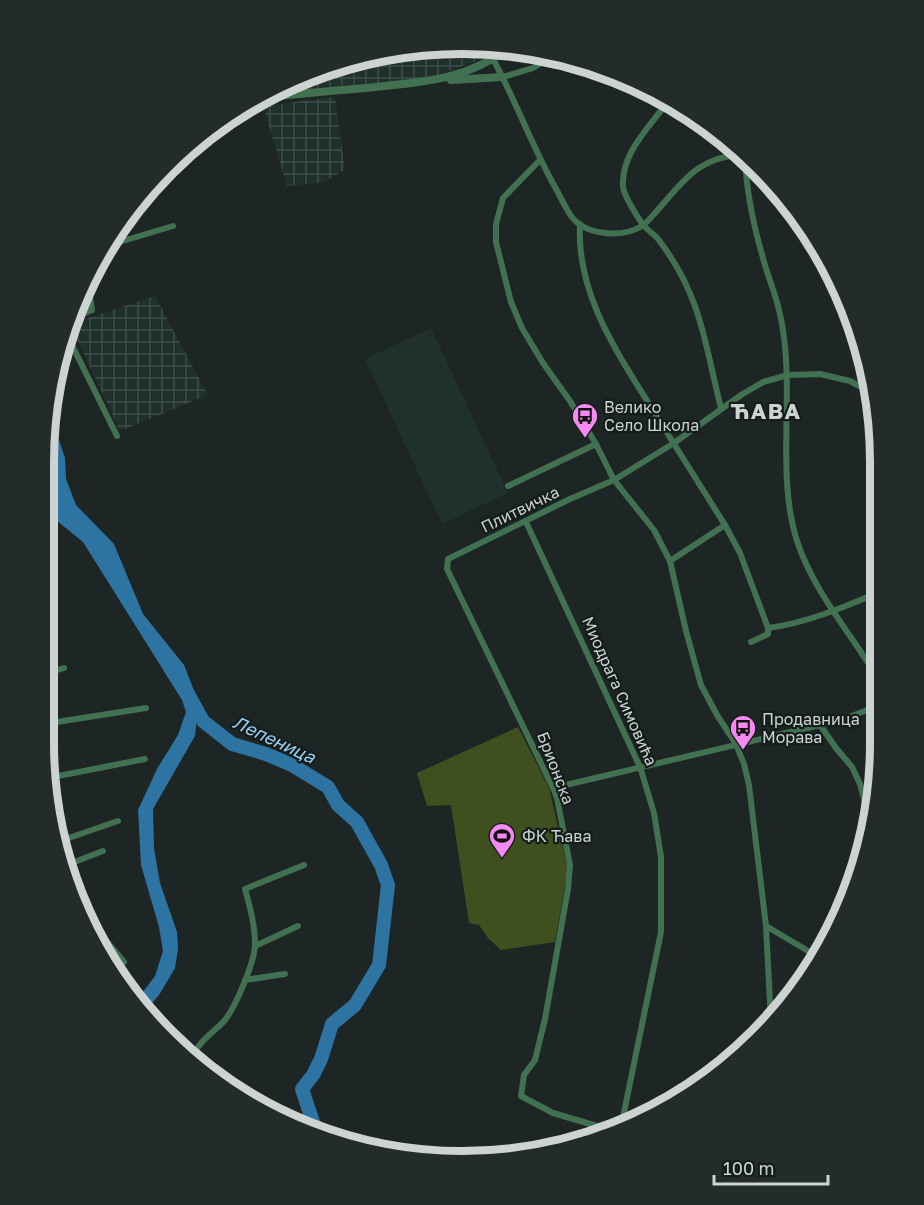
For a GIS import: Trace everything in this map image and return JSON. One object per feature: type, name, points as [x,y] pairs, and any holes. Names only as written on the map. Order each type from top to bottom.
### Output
[{"type":"street","points":[[437,81],[466,72],[498,56]]},
{"type":"street","points":[[494,59],[540,160],[571,216],[580,224],[606,234],[625,233],[643,225],[687,176],[706,162],[731,155]]},
{"type":"street","points":[[282,96],[503,77],[533,68],[543,62]]},
{"type":"street","points":[[663,108],[627,158],[623,189],[643,225],[660,240],[681,272],[694,299],[708,343],[721,408]]},
{"type":"street","points":[[540,160],[503,198],[496,224],[496,243],[511,302],[522,328],[596,444],[614,480],[654,530],[670,561],[701,685],[736,744],[744,764],[766,926],[770,1010]]},
{"type":"street","points":[[745,169],[751,213],[780,315],[788,375],[786,477],[792,522],[807,565],[834,612],[870,666]]},
{"type":"street","points":[[580,224],[579,245],[582,267],[601,324],[740,553],[768,628],[768,634],[751,642]]},
{"type":"street","points":[[119,242],[173,226]]},
{"type":"street","points":[[82,315],[92,310],[90,295]]},
{"type":"street","points":[[71,347],[117,436]]},
{"type":"street","name":"Плитвичка","points":[[447,569],[448,559],[614,480],[674,443],[721,408],[763,382],[788,375],[820,374],[850,381],[863,388]]},
{"type":"street","points":[[508,486],[596,444]]},
{"type":"street","name":"Миодрага Симовића","points":[[526,522],[640,767],[654,813],[661,857],[661,932],[623,1118]]},
{"type":"street","points":[[670,561],[725,525]]},
{"type":"street","name":"Брионска","points":[[447,569],[553,788],[570,866],[545,1019],[535,1060],[524,1075],[521,1096],[553,1113],[599,1127]]},
{"type":"street","points":[[768,628],[784,626],[834,612],[870,596]]},
{"type":"street","points":[[54,671],[64,668]]},
{"type":"street","points":[[54,722],[146,708]]},
{"type":"street","points":[[553,788],[820,725],[870,709]]},
{"type":"street","points":[[820,725],[852,767],[861,784],[866,804]]},
{"type":"street","points":[[55,776],[145,759]]},
{"type":"street","points":[[66,839],[118,821]]},
{"type":"street","points":[[72,863],[103,851]]},
{"type":"street","points":[[196,1052],[224,1021],[238,1000],[245,980],[255,946],[252,912],[245,889],[304,865]]},
{"type":"street","points":[[255,946],[298,926]]},
{"type":"street","points":[[766,926],[812,952]]},
{"type":"street","points":[[105,939],[124,962]]},
{"type":"street","points":[[245,980],[285,974]]},
{"type":"shaded area","points":[[491,55],[434,77],[291,92],[356,68],[409,57]]},
{"type":"shaded area","points":[[335,97],[345,170],[321,183],[287,186],[264,106]]},
{"type":"shaded area","points":[[155,296],[208,395],[120,431],[75,335],[80,321]]},
{"type":"shaded area","points":[[431,328],[508,493],[442,524],[365,359]]},
{"type":"green space","points":[[518,727],[549,788],[568,869],[555,942],[501,950],[488,938],[479,925],[469,923],[451,805],[427,806],[417,773]]},
{"type":"water","points":[[55,430],[65,458],[66,479],[76,505],[114,544],[143,614],[184,665],[200,706],[193,710],[197,716],[195,736],[153,809],[154,848],[160,883],[177,932],[178,949],[175,968],[150,1006],[141,995],[155,976],[163,951],[159,927],[141,865],[138,810],[157,769],[178,735],[186,712],[182,700],[83,542],[54,516]]},
{"type":"waterway","name":"Лепеница","points":[[188,694],[203,721],[232,744],[292,765],[328,787],[338,805],[357,822],[381,865],[388,885],[379,965],[355,1005],[332,1024],[321,1059],[313,1075],[302,1089],[313,1123]]},
{"type":"place","name":"Велико Село Школа","points":[[585,439]]},
{"type":"place","name":"Продавница Морава","points":[[743,751]]},
{"type":"place","name":"ФК Ћава","points":[[502,859]]},
{"type":"district","name":"ЋАВА","points":[[766,411]]}]
